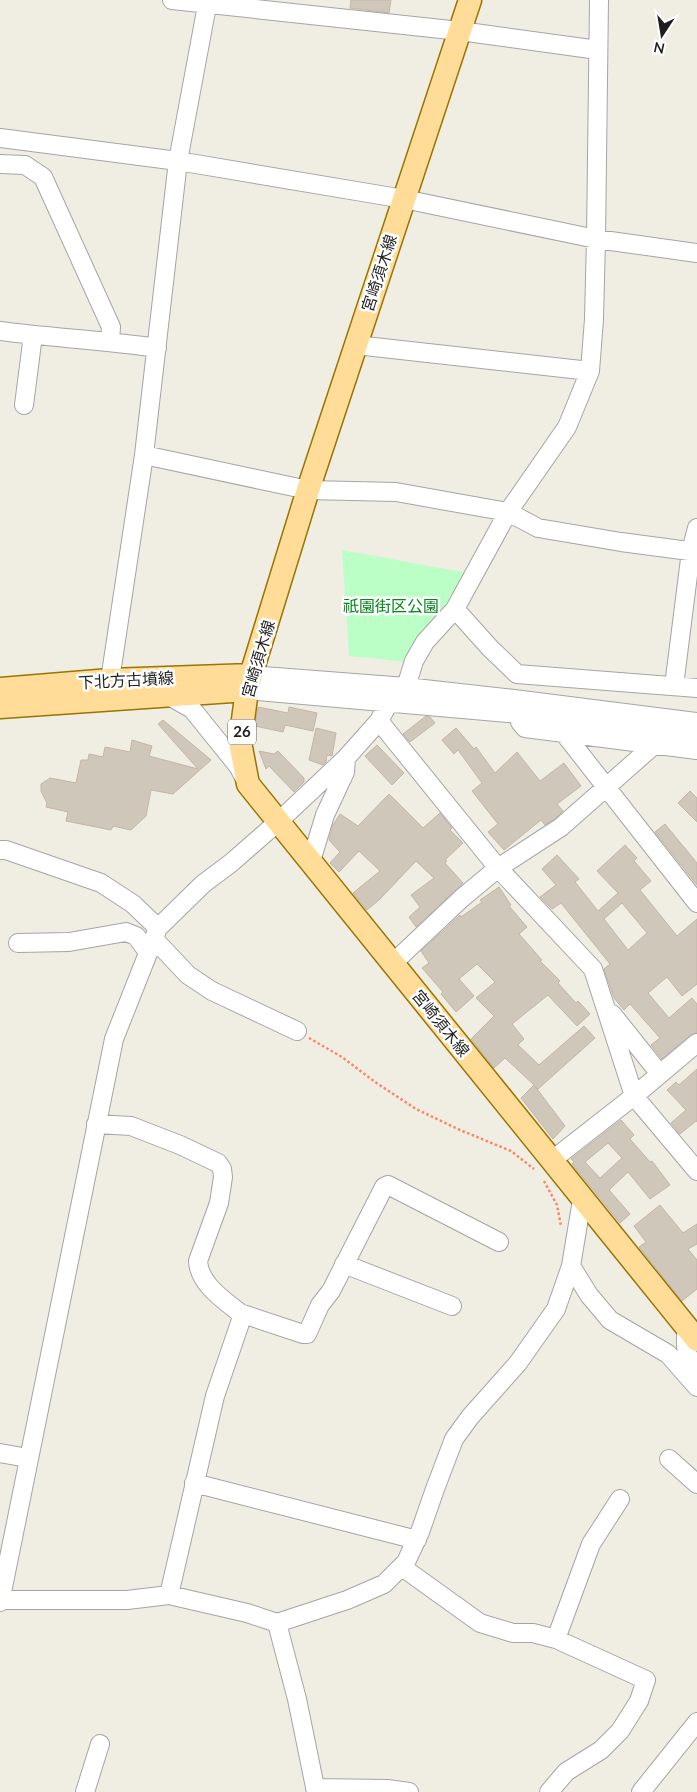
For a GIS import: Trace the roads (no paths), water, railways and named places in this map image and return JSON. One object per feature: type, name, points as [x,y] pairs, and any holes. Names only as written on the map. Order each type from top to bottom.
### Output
[{"type":"main road","name":"宮崎須木線","points":[[470,0],[308,490],[249,682],[240,742],[248,784],[393,963],[545,1172],[582,1200],[692,1334]]},
{"type":"main road","name":"下北方古墳線","points":[[0,689],[110,680],[249,682]]},
{"type":"main road","name":"下北方古墳線","points":[[0,707],[166,695],[249,682]]},
{"type":"street","points":[[172,0],[207,2],[460,31],[598,50]]},
{"type":"street","points":[[582,1200],[571,1266],[556,1309],[518,1363],[470,1417],[454,1439],[416,1540],[402,1567],[384,1584],[347,1600],[277,1623],[247,1613],[169,1595],[127,1600],[0,1601],[114,1039],[153,940],[203,884],[231,863],[279,821],[346,758],[379,721],[389,702],[406,687],[414,661],[425,642],[455,609],[508,512],[566,427],[590,372],[594,319],[596,239],[599,0]]},
{"type":"street","points":[[110,680],[144,455],[178,161],[207,2]]},
{"type":"street","points":[[0,138],[178,161],[404,198],[596,239],[697,253]]},
{"type":"street","points":[[0,164],[25,165],[43,177],[111,327],[110,341]]},
{"type":"street","points":[[0,330],[33,335],[110,341],[157,348]]},
{"type":"street","points":[[24,405],[33,335]]},
{"type":"street","points":[[356,345],[590,372]]},
{"type":"street","points":[[144,455],[308,490],[396,492],[508,512],[538,528],[621,542],[694,551]]},
{"type":"street","points":[[674,686],[697,528]]},
{"type":"street","points":[[455,609],[490,648],[517,674],[697,688]]},
{"type":"street","points":[[517,674],[517,706],[520,722],[525,728],[697,750]]},
{"type":"street","points":[[249,682],[406,687],[697,738]]},
{"type":"street","points":[[249,682],[389,702],[517,706],[697,722]]},
{"type":"street","points":[[166,695],[192,710],[238,766],[248,784]]},
{"type":"street","points":[[379,721],[498,868],[593,969],[634,1096],[697,1171]]},
{"type":"street","points":[[563,732],[697,903]]},
{"type":"street","points":[[393,963],[462,898],[498,868],[561,827],[654,745]]},
{"type":"street","points":[[311,861],[325,815],[345,772],[346,758]]},
{"type":"street","points":[[0,850],[6,850],[101,883],[134,904],[153,940],[188,975],[212,991],[297,1031]]},
{"type":"street","points":[[18,943],[69,942],[126,932],[153,940]]},
{"type":"street","points":[[605,1006],[660,1074]]},
{"type":"street","points":[[545,1172],[697,1043]]},
{"type":"street","points":[[96,1124],[131,1126],[180,1145],[218,1163],[223,1177],[219,1203],[198,1261],[198,1269],[206,1282],[240,1313],[303,1334],[307,1334],[320,1305],[330,1291],[384,1187],[388,1185],[499,1242]]},
{"type":"street","points":[[344,1264],[452,1306]]},
{"type":"street","points":[[571,1266],[589,1295],[610,1320],[668,1354],[697,1387]]},
{"type":"street","points":[[169,1595],[215,1396],[241,1320],[240,1313]]},
{"type":"street","points":[[692,1334],[684,1344],[697,1371]]},
{"type":"street","points":[[0,1452],[28,1458]]},
{"type":"street","points":[[669,1459],[697,1484]]},
{"type":"street","points":[[194,1483],[416,1540]]},
{"type":"street","points":[[556,1639],[591,1544],[620,1499]]},
{"type":"street","points":[[402,1567],[480,1623],[513,1633],[532,1633],[556,1639],[646,1680],[639,1701],[620,1731],[601,1750],[566,1772],[549,1792]]},
{"type":"street","points":[[277,1623],[297,1699],[316,1790],[387,1789],[409,1792]]},
{"type":"street","points":[[641,1792],[697,1722]]},
{"type":"street","points":[[85,1792],[100,1744]]},
{"type":"park label","name":"祇園街区公園","points":[[391,606]]}]
